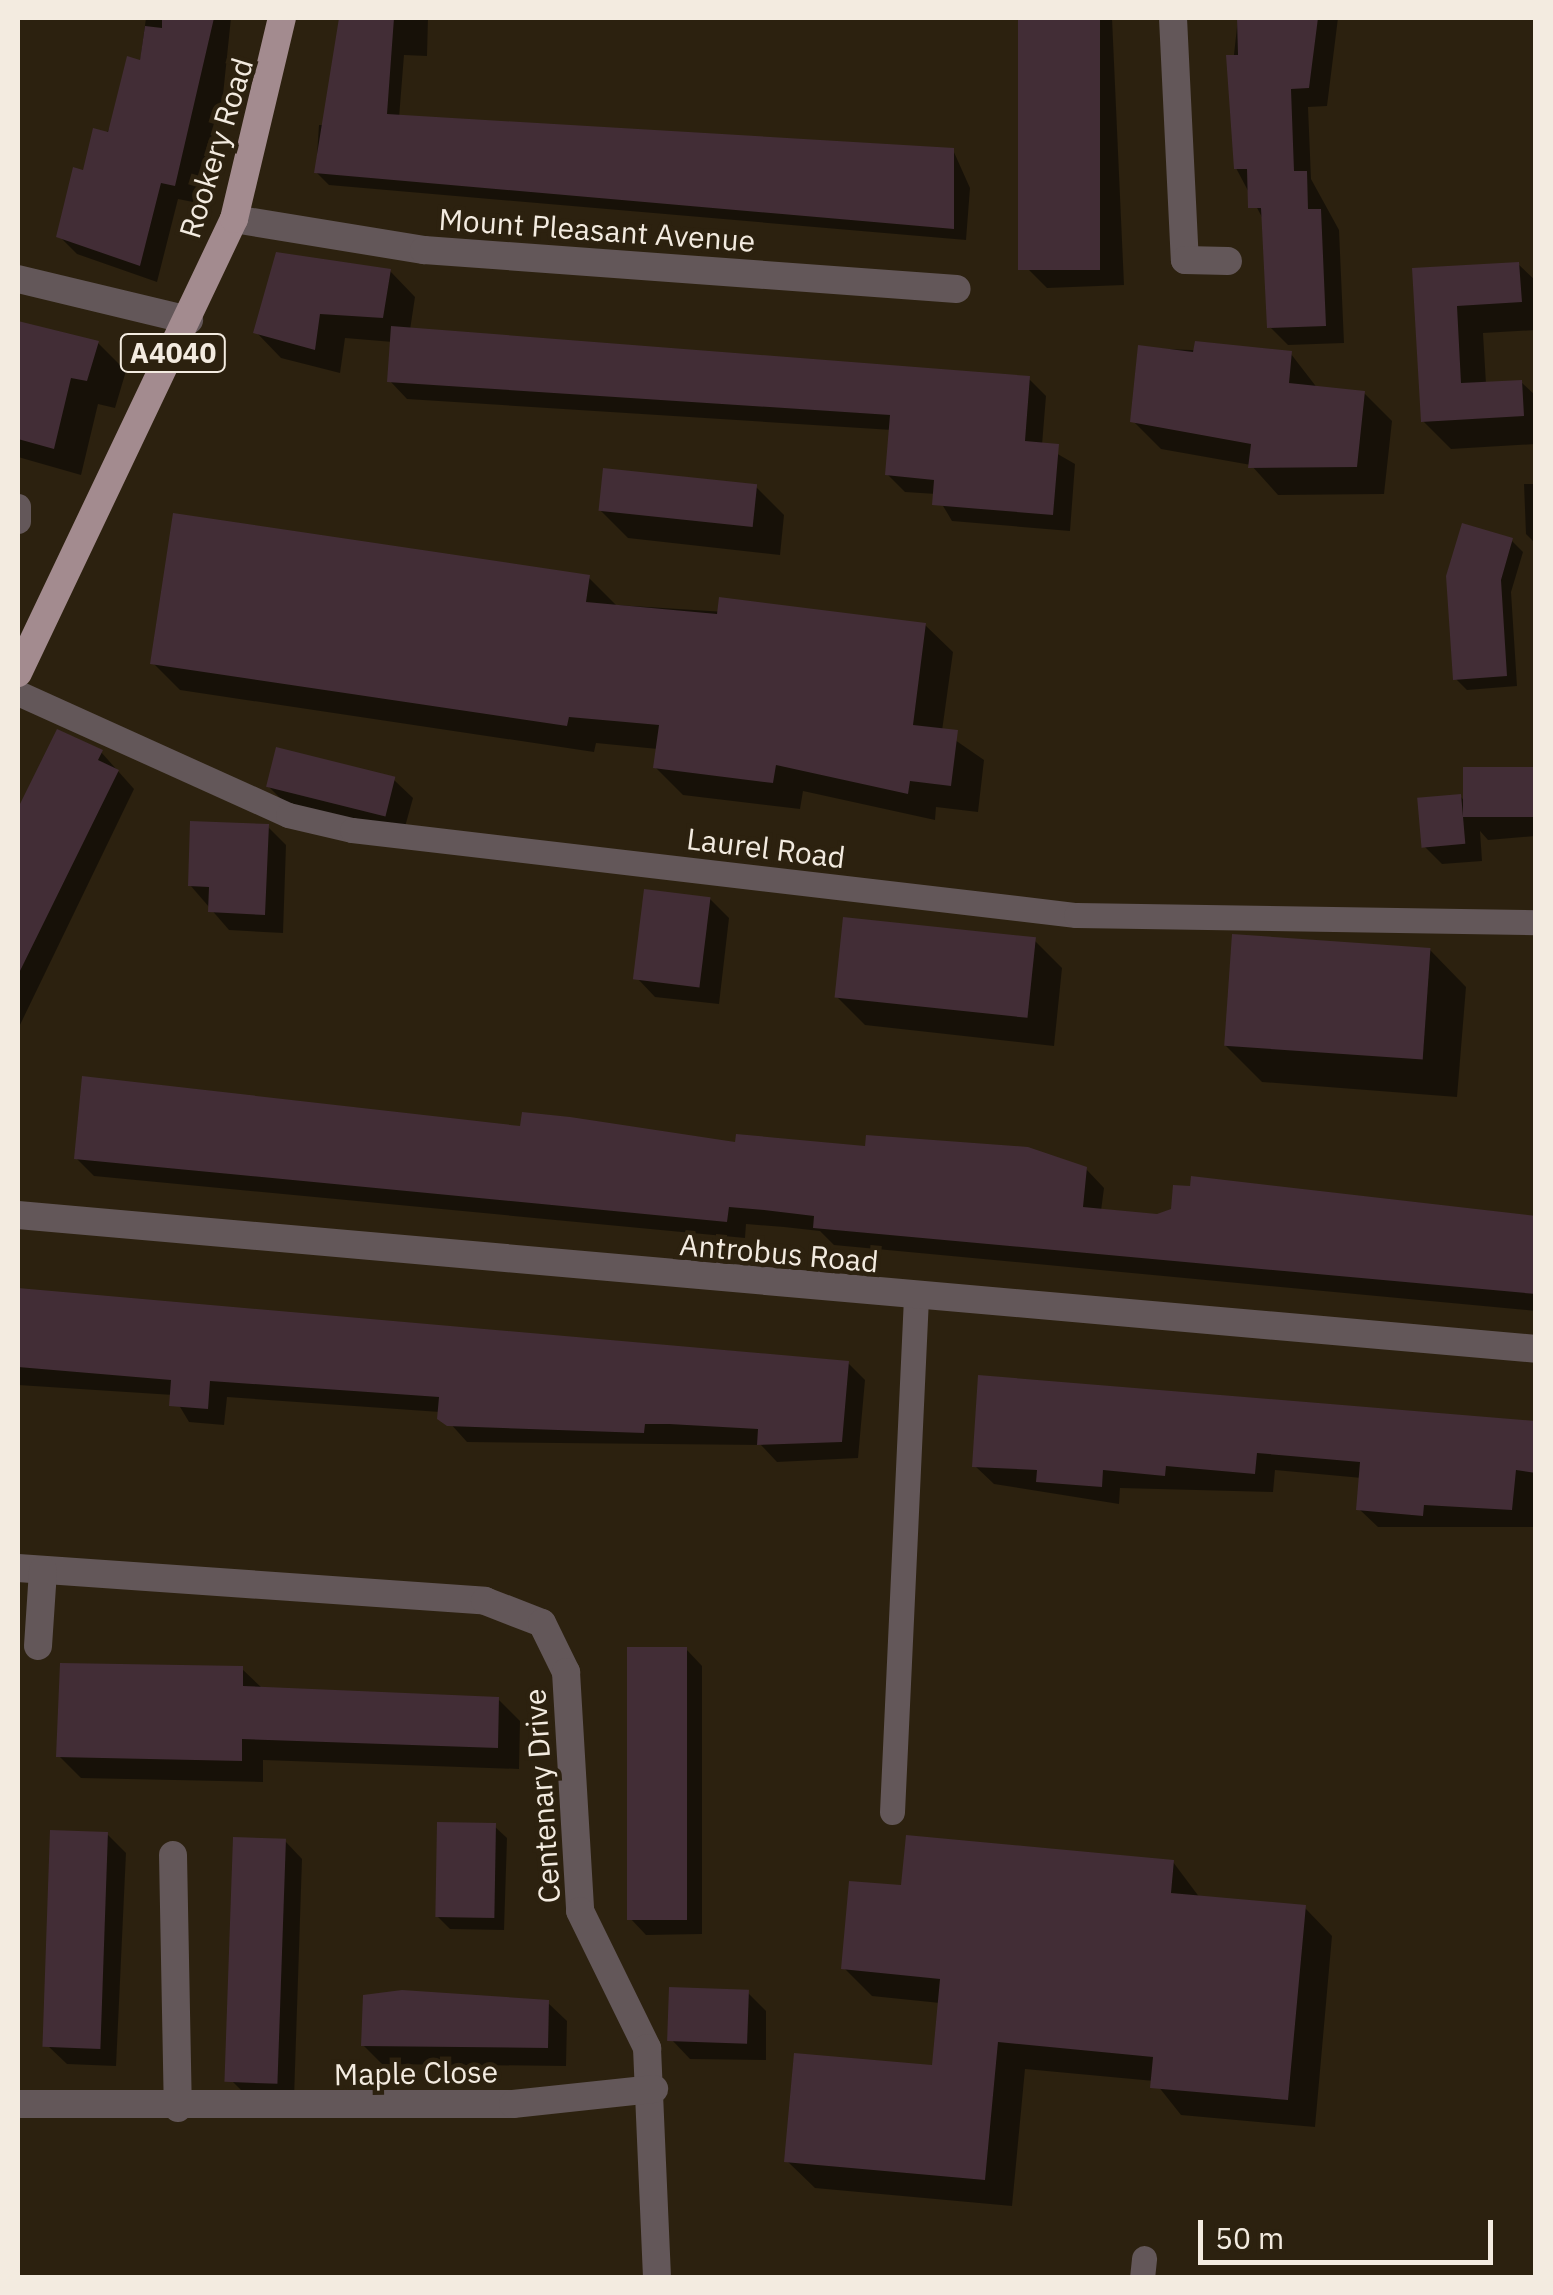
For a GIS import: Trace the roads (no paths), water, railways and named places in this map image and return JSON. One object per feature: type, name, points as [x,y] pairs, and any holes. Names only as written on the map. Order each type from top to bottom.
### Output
[{"type":"main road","name":"Rookery Road","points":[[18,673],[190,320],[234,219],[282,18]]},
{"type":"street","points":[[1172,18],[1185,260],[1228,261]]},
{"type":"street","name":"Mount Pleasant Avenue","points":[[234,219],[424,250],[957,288]]},
{"type":"street","points":[[18,279],[190,320]]},
{"type":"street","name":"Antrobus Road","points":[[18,1215],[916,1298],[1536,1349]]},
{"type":"street","name":"Centenary Drive","points":[[38,1646],[30,1569],[485,1602],[542,1623],[566,1672],[580,1911],[647,2048],[654,2089],[658,2278]]},
{"type":"street","points":[[173,1855],[178,2108]]},
{"type":"street","name":"Maple Close","points":[[18,2104],[178,2108],[513,2104],[654,2089]]},
{"type":"lane","points":[[18,506],[18,521]]},
{"type":"lane","name":"Laurel Road","points":[[18,693],[288,815],[352,830],[1076,915],[1536,922]]},
{"type":"lane","points":[[892,1812],[916,1298]]}]
